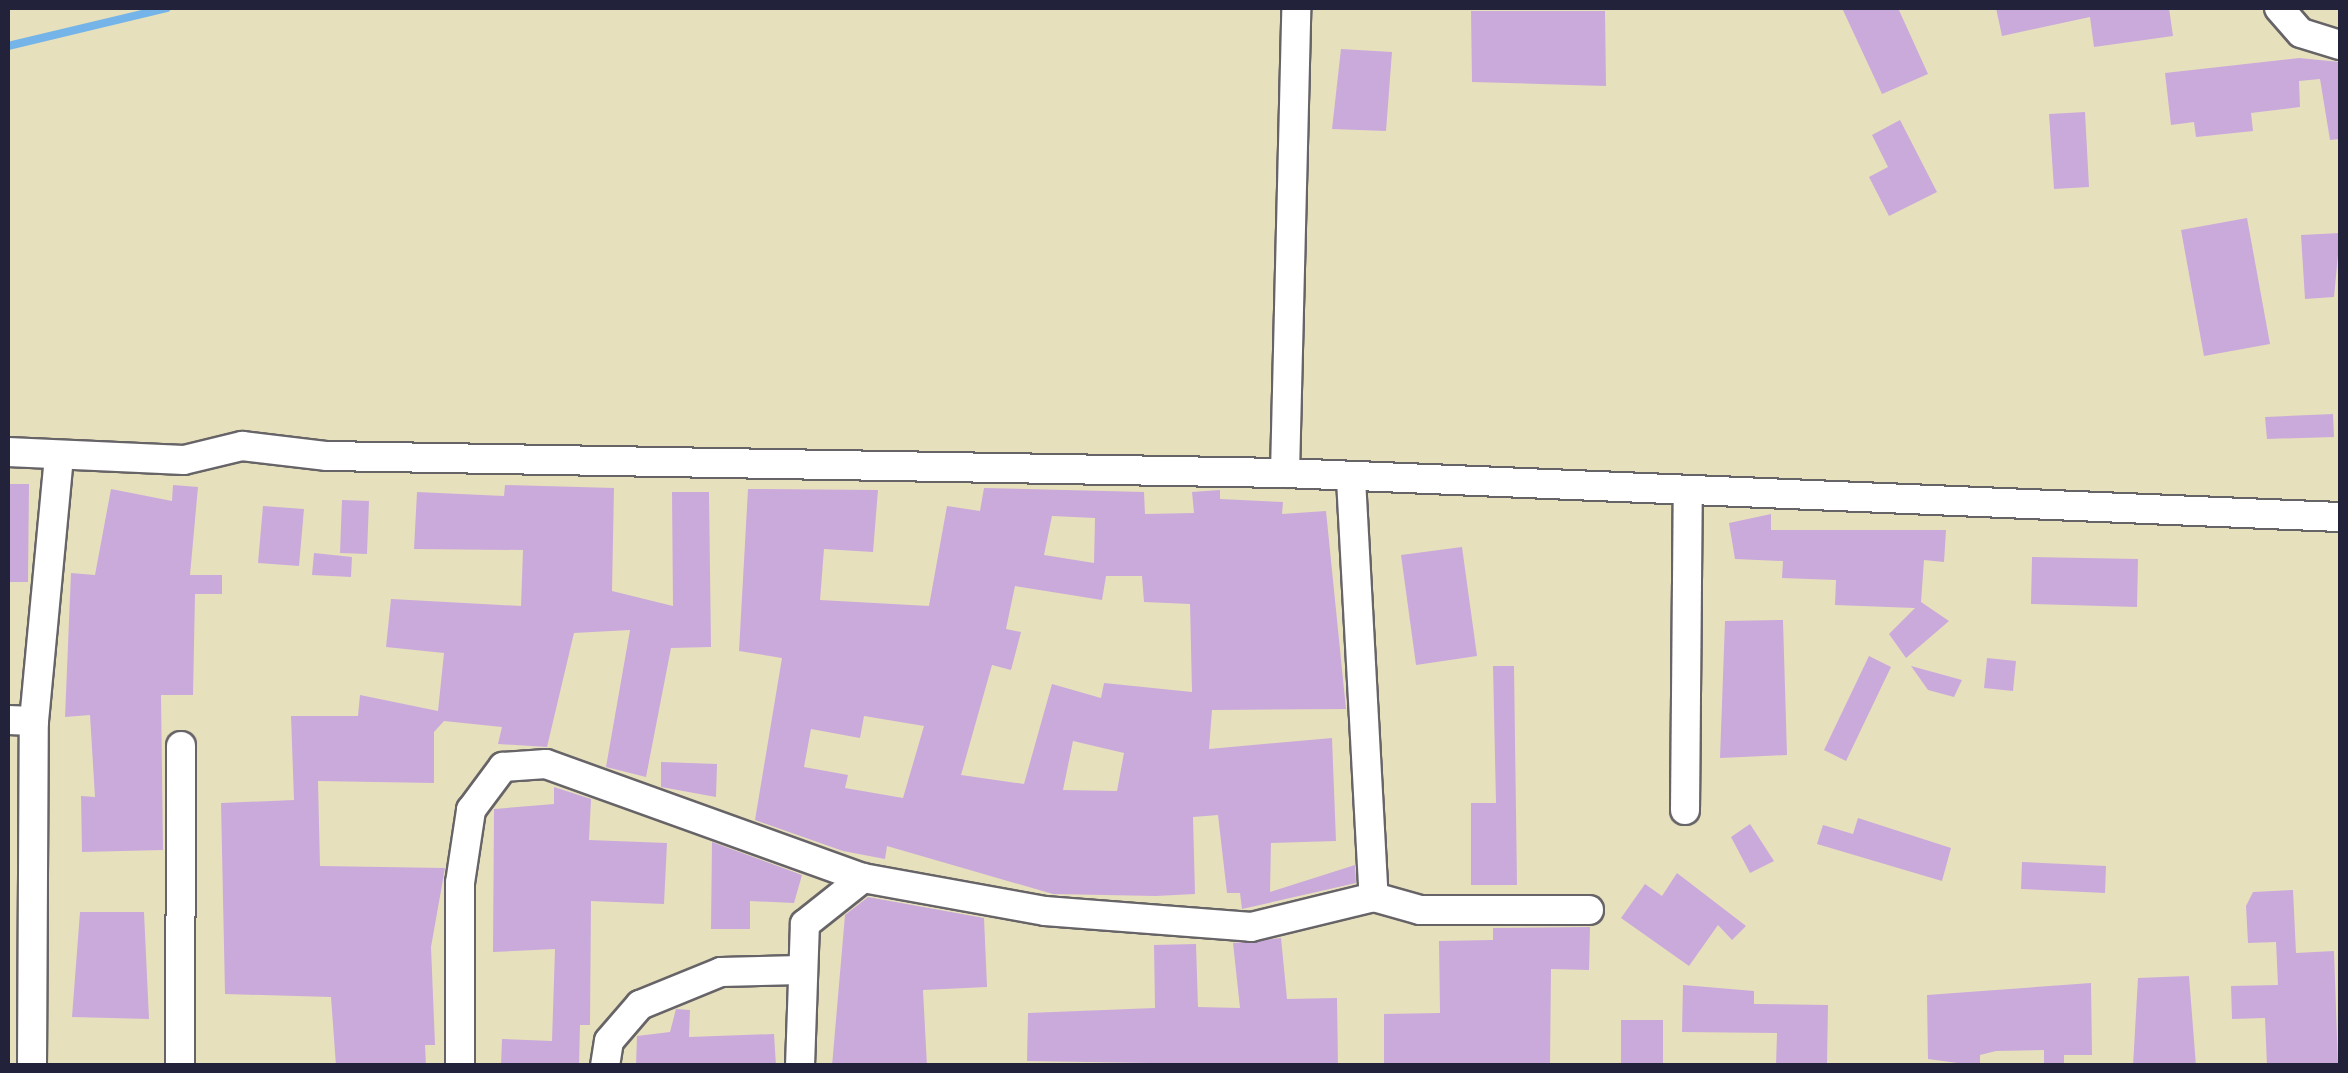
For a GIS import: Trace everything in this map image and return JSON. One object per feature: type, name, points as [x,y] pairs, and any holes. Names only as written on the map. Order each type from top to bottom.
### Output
[{"type":"street","points":[[1285,473],[1296,8]]},
{"type":"street","points":[[2279,8],[2300,33],[2340,45]]},
{"type":"street","points":[[8,452],[184,460],[242,446],[328,456],[1285,473],[1351,479],[2340,517]]},
{"type":"street","points":[[32,1066],[20,1001],[21,720],[59,456]]},
{"type":"street","points":[[1351,479],[1374,898]]},
{"type":"street","points":[[1685,810],[1688,491]]},
{"type":"street","points":[[180,1066],[181,746]]},
{"type":"street","points":[[460,1066],[460,883],[471,810],[503,767],[546,764],[863,878],[1045,911],[1252,928],[1374,898],[1420,910],[1589,910]]},
{"type":"street","points":[[800,1066],[804,924],[863,878]]},
{"type":"street","points":[[606,1066],[608,1041],[640,1006],[721,972],[800,970]]},
{"type":"building","points":[[1842,8],[1898,8],[1928,74],[1882,94]]},
{"type":"building","points":[[1996,8],[2169,8],[2173,36],[2094,47],[2090,17],[2002,36]]},
{"type":"building","points":[[1471,11],[1605,11],[1606,86],[1472,82]]},
{"type":"building","points":[[1341,49],[1392,52],[1386,131],[1332,129]]},
{"type":"building","points":[[2299,58],[2340,62],[2340,139],[2330,140],[2320,79],[2299,81],[2300,107],[2251,113],[2253,131],[2196,137],[2194,122],[2171,125],[2165,73]]},
{"type":"building","points":[[2085,112],[2089,187],[2054,189],[2049,114]]},
{"type":"building","points":[[1900,120],[1937,192],[1889,216],[1869,177],[1888,167],[1872,135]]},
{"type":"building","points":[[2247,218],[2270,344],[2204,356],[2181,230]]},
{"type":"building","points":[[2340,233],[2334,297],[2305,299],[2301,235]]},
{"type":"building","points":[[2333,414],[2334,437],[2267,439],[2265,417]]},
{"type":"building","points":[[8,484],[29,484],[28,582],[8,582]]},
{"type":"building","points":[[173,485],[198,487],[190,575],[222,575],[222,594],[195,594],[193,695],[161,695],[163,850],[82,852],[81,796],[95,797],[90,715],[65,717],[71,573],[95,575],[111,489],[172,501]]},
{"type":"building","points":[[505,485],[614,488],[612,591],[673,606],[672,492],[709,492],[711,647],[671,648],[646,777],[606,767],[630,630],[574,633],[547,747],[498,744],[502,727],[444,721],[434,732],[434,783],[318,781],[320,866],[445,868],[431,947],[435,1045],[425,1045],[426,1066],[336,1066],[331,997],[225,994],[221,803],[294,800],[291,716],[358,716],[360,695],[438,711],[444,653],[386,647],[391,599],[521,606],[523,550],[414,549],[417,492],[504,496]]},
{"type":"building","points":[[984,488],[1144,492],[1145,514],[1194,513],[1192,492],[1220,490],[1220,499],[1283,502],[1282,514],[1326,511],[1346,709],[1212,710],[1209,749],[1332,738],[1336,841],[1271,843],[1270,892],[1355,865],[1356,883],[1242,909],[1240,893],[1227,893],[1218,815],[1193,817],[1195,894],[1156,896],[1053,894],[887,846],[885,859],[843,851],[755,820],[782,658],[739,651],[748,489],[878,490],[873,552],[824,549],[820,600],[929,606],[947,506],[980,511]],"holes":[[[1052,516],[1095,518],[1094,563],[1044,555]],[[1106,576],[1142,576],[1144,602],[1190,604],[1192,692],[1104,683],[1101,698],[1052,684],[1024,784],[961,775],[992,665],[1011,670],[1021,632],[1006,629],[1015,586],[1102,600]],[[864,716],[924,726],[903,798],[845,788],[848,775],[804,767],[811,729],[860,738]],[[1073,741],[1124,753],[1117,791],[1063,790]]]},
{"type":"building","points":[[342,500],[369,501],[367,554],[340,553]]},
{"type":"building","points":[[263,506],[304,509],[299,566],[258,563]]},
{"type":"building","points":[[1771,514],[1771,530],[1946,530],[1944,562],[1924,560],[1921,602],[1949,621],[1906,658],[1889,634],[1915,608],[1835,605],[1836,580],[1782,578],[1783,561],[1735,559],[1729,523]]},
{"type":"building","points":[[1462,547],[1477,656],[1416,665],[1401,555]]},
{"type":"building","points":[[314,553],[352,557],[351,577],[312,575]]},
{"type":"building","points":[[2032,557],[2138,559],[2137,607],[2031,604]]},
{"type":"building","points":[[1783,620],[1787,755],[1720,758],[1725,621]]},
{"type":"building","points":[[1869,656],[1891,667],[1846,761],[1824,750]]},
{"type":"building","points":[[1987,658],[2016,661],[2013,691],[1984,688]]},
{"type":"building","points":[[1493,666],[1514,666],[1517,885],[1471,885],[1471,803],[1496,803]]},
{"type":"building","points":[[1911,666],[1962,680],[1954,697],[1928,690]]},
{"type":"building","points":[[661,762],[717,764],[716,797],[661,787]]},
{"type":"building","points":[[554,787],[591,799],[589,840],[667,843],[664,904],[591,901],[590,1025],[580,1025],[579,1066],[501,1066],[502,1039],[552,1041],[555,949],[493,952],[494,809],[554,804]]},
{"type":"building","points":[[1858,818],[1951,848],[1942,881],[1817,844],[1823,825],[1853,834]]},
{"type":"building","points":[[1750,824],[1774,861],[1750,873],[1731,837]]},
{"type":"building","points":[[712,842],[802,875],[794,903],[750,901],[750,929],[711,929]]},
{"type":"building","points":[[2022,862],[2106,866],[2105,893],[2021,889]]},
{"type":"building","points":[[1677,873],[1746,926],[1732,940],[1718,925],[1689,966],[1621,918],[1645,884],[1662,896]]},
{"type":"building","points":[[2293,890],[2296,953],[2334,951],[2338,1066],[2267,1066],[2265,1018],[2232,1019],[2231,986],[2278,985],[2276,942],[2248,943],[2246,906],[2253,892]]},
{"type":"building","points":[[868,897],[984,918],[987,987],[923,990],[927,1066],[832,1066],[845,915]]},
{"type":"building","points":[[80,912],[144,912],[149,1019],[72,1017]]},
{"type":"building","points":[[1590,927],[1589,970],[1551,969],[1550,1065],[1384,1066],[1384,1014],[1440,1013],[1439,941],[1493,940],[1493,928]]},
{"type":"building","points":[[1281,938],[1287,999],[1337,998],[1338,1066],[1027,1061],[1028,1013],[1155,1008],[1154,945],[1196,944],[1198,1007],[1240,1008],[1233,943]]},
{"type":"building","points":[[2189,976],[2196,1066],[2133,1066],[2138,978]]},
{"type":"building","points":[[2091,983],[2092,1055],[2064,1055],[2064,1066],[2044,1066],[2044,1050],[1980,1055],[1980,1066],[1928,1059],[1927,995]]},
{"type":"building","points":[[1683,985],[1754,991],[1754,1004],[1828,1005],[1827,1066],[1776,1066],[1777,1033],[1682,1032]]},
{"type":"building","points":[[676,1009],[690,1010],[689,1037],[774,1034],[776,1066],[636,1066],[637,1036],[670,1032]]},
{"type":"building","points":[[1621,1020],[1663,1020],[1663,1064],[1621,1064]]},
{"type":"waterway","points":[[8,46],[167,8]]}]
